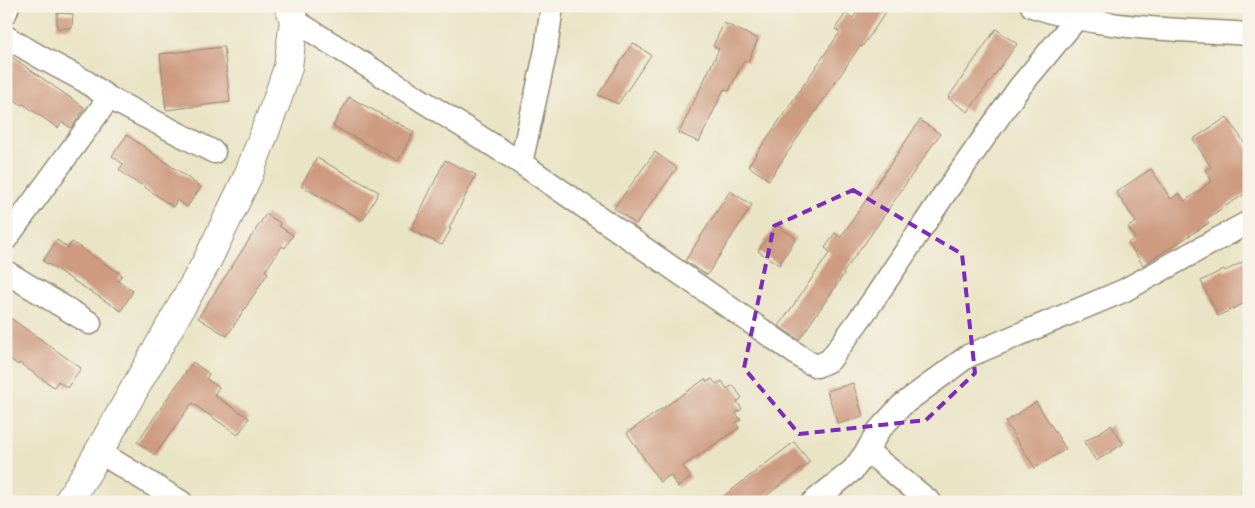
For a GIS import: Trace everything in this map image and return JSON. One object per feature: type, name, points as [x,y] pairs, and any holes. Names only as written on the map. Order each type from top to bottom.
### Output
[{"type":"main road","points":[[68,502],[99,452],[206,263],[248,176],[288,67],[292,13]]},
{"type":"street","points":[[6,12],[8,6]]},
{"type":"street","points":[[521,163],[546,50],[552,6]]},
{"type":"street","points":[[1032,6],[1100,24],[1249,34]]},
{"type":"street","points":[[292,13],[521,163],[808,362],[817,366],[830,360],[1019,88],[1078,18]]},
{"type":"street","points":[[6,37],[86,81],[109,98],[214,152]]},
{"type":"street","points":[[6,239],[109,98]]},
{"type":"street","points":[[813,502],[853,470],[879,430],[902,405],[968,356],[1123,291],[1249,222]]},
{"type":"street","points":[[6,272],[90,323]]},
{"type":"street","points":[[867,451],[930,502]]},
{"type":"street","points":[[99,452],[182,502]]},
{"type":"highlighted area","points":[[853,190],[962,254],[975,373],[926,420],[799,434],[744,368],[774,226]]},
{"type":"building","points":[[861,6],[890,6],[862,47],[860,46],[769,180],[748,166],[840,32],[835,29],[846,13],[853,18]]},
{"type":"building","points":[[57,13],[73,14],[72,28],[57,28]]},
{"type":"building","points":[[724,23],[758,39],[748,62],[744,60],[729,91],[724,89],[699,142],[679,133],[719,49],[713,46]]},
{"type":"building","points":[[996,29],[1017,44],[968,112],[948,98]]},
{"type":"building","points":[[633,43],[651,55],[618,104],[598,95]]},
{"type":"building","points":[[224,47],[230,102],[166,110],[160,54]]},
{"type":"building","points":[[6,53],[85,108],[71,128],[62,122],[58,128],[6,94]]},
{"type":"building","points":[[349,97],[414,132],[398,161],[333,126]]},
{"type":"building","points":[[1227,117],[1249,150],[1249,191],[1206,219],[1209,223],[1143,265],[1128,243],[1135,238],[1128,227],[1136,222],[1116,192],[1151,169],[1171,199],[1179,193],[1185,201],[1212,181],[1205,170],[1211,167],[1193,139]]},
{"type":"building","points":[[920,120],[940,134],[843,273],[799,340],[779,326],[830,252],[825,248],[835,233],[841,237]]},
{"type":"building","points":[[127,135],[201,187],[187,207],[177,200],[173,207],[119,170],[123,164],[112,156]]},
{"type":"building","points":[[655,152],[677,168],[636,224],[614,208]]},
{"type":"building","points":[[317,158],[379,192],[363,220],[301,186]]},
{"type":"building","points":[[445,160],[476,175],[442,245],[411,230]]},
{"type":"building","points":[[730,191],[752,205],[707,275],[685,261]]},
{"type":"building","points":[[266,214],[293,235],[285,248],[282,246],[265,271],[268,273],[227,336],[198,318]]},
{"type":"building","points":[[776,225],[796,238],[779,265],[758,251]]},
{"type":"building","points":[[57,240],[68,248],[72,242],[122,275],[118,281],[133,291],[121,311],[43,261]]},
{"type":"building","points":[[1249,259],[1249,301],[1218,316],[1201,281]]},
{"type":"building","points":[[6,315],[81,368],[67,388],[58,381],[54,387],[6,356]]},
{"type":"building","points":[[193,362],[209,374],[206,379],[219,387],[214,395],[249,418],[238,435],[192,403],[155,455],[137,442]]},
{"type":"building","points":[[705,379],[707,382],[712,379],[716,384],[722,381],[727,389],[733,385],[742,398],[737,402],[742,409],[736,413],[741,420],[736,423],[739,428],[683,466],[691,477],[678,487],[670,475],[660,482],[627,433]]},
{"type":"building","points":[[853,383],[863,416],[838,424],[827,391]]},
{"type":"building","points":[[1036,402],[1066,449],[1035,468],[1005,422]]},
{"type":"building","points":[[1111,425],[1123,444],[1096,461],[1084,442]]},
{"type":"building","points":[[794,442],[810,462],[758,502],[716,502]]}]
